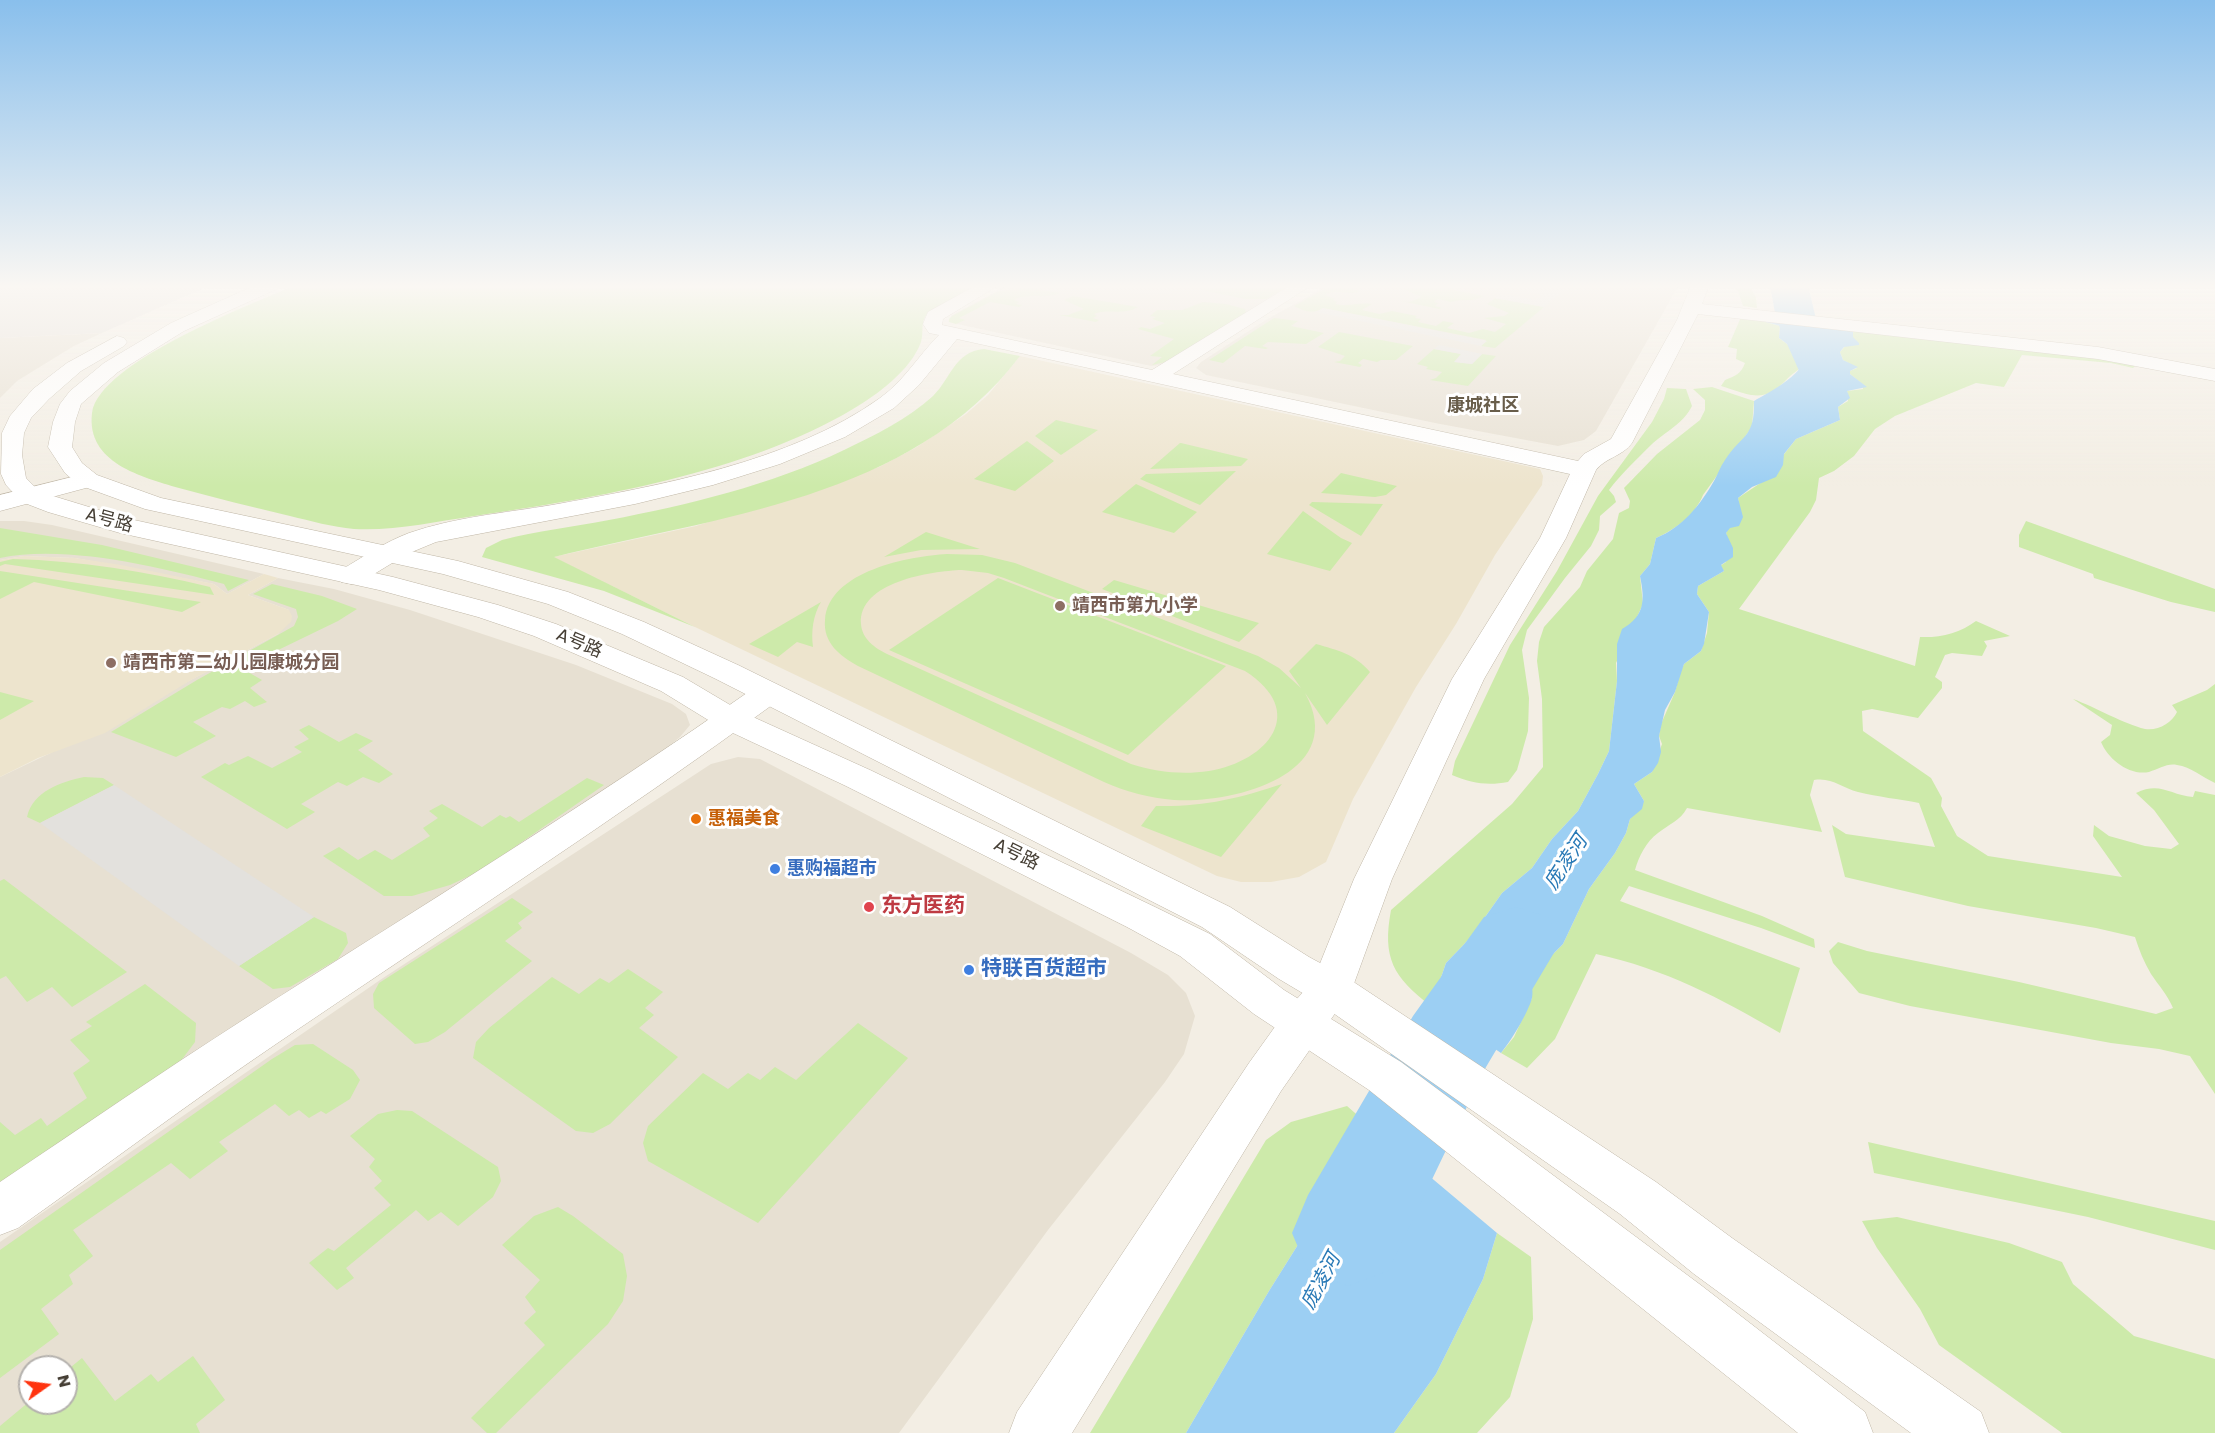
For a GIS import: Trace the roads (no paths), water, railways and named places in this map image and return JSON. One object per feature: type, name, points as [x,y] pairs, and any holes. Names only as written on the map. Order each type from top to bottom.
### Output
[{"type":"street","points":[[31,497],[15,480],[10,455],[13,433],[21,416],[32,403],[74,367],[98,352]]},
{"type":"street","name":"A号路","points":[[135,352],[103,374],[74,399],[67,412],[60,447],[73,468],[88,480],[154,504],[448,567],[558,598],[633,628],[1216,917],[1294,968],[1331,989],[1399,1061]]},
{"type":"street","points":[[351,576],[385,555],[425,536],[684,485],[789,453],[837,431],[891,400],[926,366],[934,352]]},
{"type":"street","points":[[1042,352],[1584,470]]},
{"type":"street","points":[[1156,376],[1195,352]]},
{"type":"street","points":[[1038,1433],[1265,1077],[1303,1023],[1331,989],[1373,879],[1468,679],[1553,538],[1584,470],[1592,459],[1620,443],[1667,352]]},
{"type":"street","points":[[2088,352],[2215,375]]},
{"type":"street","points":[[0,503],[31,497],[88,480]]},
{"type":"street","name":"A号路","points":[[31,497],[120,525],[351,576],[488,610],[545,630],[672,684],[730,719],[858,777],[1142,917],[1195,945],[1269,1002],[1303,1023],[1399,1061]]},
{"type":"street","points":[[0,1211],[259,1032],[475,893],[690,749],[768,693]]},
{"type":"street","points":[[1399,1061],[1638,1198],[1713,1256],[1960,1433]]},
{"type":"street","points":[[1399,1061],[1602,1244],[1844,1433]]},
{"type":"water","points":[[1798,352],[1840,352],[1843,360],[1858,367],[1850,371],[1850,374],[1867,387],[1847,391],[1850,398],[1838,407],[1840,420],[1796,439],[1784,454],[1783,465],[1776,477],[1752,487],[1738,498],[1743,517],[1739,526],[1730,528],[1726,533],[1733,548],[1733,557],[1721,565],[1724,571],[1698,586],[1697,594],[1709,612],[1704,644],[1701,651],[1684,664],[1675,692],[1665,710],[1659,736],[1661,752],[1658,763],[1652,772],[1634,784],[1644,801],[1642,809],[1630,819],[1626,833],[1615,853],[1589,889],[1563,944],[1548,959],[1536,961],[1525,970],[1531,984],[1532,998],[1519,1027],[1501,1053],[1431,1006],[1446,963],[1471,937],[1502,893],[1532,868],[1552,839],[1578,811],[1609,751],[1617,681],[1617,644],[1622,629],[1635,619],[1642,607],[1643,593],[1640,576],[1650,564],[1656,538],[1683,521],[1703,498],[1725,460],[1750,429],[1754,401],[1788,380],[1804,362],[1802,355]]},
{"type":"water","points":[[1378,1133],[1497,1233],[1483,1279],[1436,1374],[1394,1433],[1186,1433],[1269,1291],[1331,1192]]},
{"type":"waterway","name":"庞凌河","points":[[1804,400],[1822,373],[1811,352]]},
{"type":"waterway","name":"庞凌河","points":[[1348,1233],[1448,1044],[1516,941]]},
{"type":"place","name":"靖西市第九小学","points":[[1060,606]]},
{"type":"place","name":"靖西市第二幼儿园康城分园","points":[[111,663]]},
{"type":"place","name":"惠福美食","points":[[696,819]]},
{"type":"place","name":"惠购福超市","points":[[775,869]]},
{"type":"place","name":"东方医药","points":[[869,907]]},
{"type":"place","name":"特联百货超市","points":[[969,970]]},
{"type":"district","name":"康城社区","points":[[1483,406]]}]
